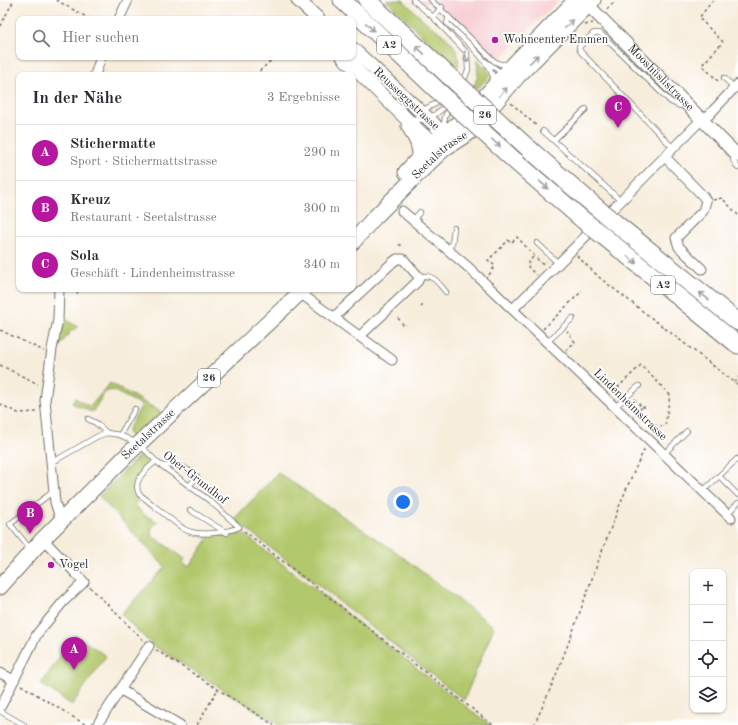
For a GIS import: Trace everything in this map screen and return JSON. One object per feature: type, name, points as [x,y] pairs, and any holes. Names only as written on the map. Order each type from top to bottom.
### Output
[{"type":"highway","name":"A2","points":[[342,0],[450,95],[514,160],[602,235],[732,340]]},
{"type":"highway","name":"A2","points":[[367,0],[527,147],[614,222],[736,321]]},
{"type":"main road","points":[[290,0],[305,16]]},
{"type":"main road","points":[[298,0],[315,16]]},
{"type":"main road","name":"Seetalstrasse","points":[[356,239],[395,196],[441,141],[464,119],[494,86],[512,71],[585,1]]},
{"type":"main road","name":"Reusseggstrasse","points":[[356,52],[428,119],[441,141]]},
{"type":"main road","name":"Reusseggstrasse","points":[[346,60],[422,134],[441,141]]},
{"type":"main road","name":"Seetalstrasse","points":[[356,224],[365,213],[420,157],[441,141],[470,132],[512,71]]},
{"type":"main road","name":"Reusseggstrasse","points":[[401,114],[417,143],[420,157]]},
{"type":"main road","name":"Seetalstrasse","points":[[0,587],[61,521],[298,292]]},
{"type":"street","points":[[120,16],[128,0]]},
{"type":"street","name":"Mooshüslistrasse","points":[[585,1],[736,154]]},
{"type":"street","points":[[95,72],[100,60]]},
{"type":"street","points":[[513,309],[702,119],[709,115],[734,88]]},
{"type":"street","points":[[665,157],[703,196],[706,201],[703,210],[676,238],[679,247],[702,269]]},
{"type":"street","name":"Lindenheimstrasse","points":[[402,211],[447,249],[513,309],[703,491],[732,516]]},
{"type":"street","points":[[334,317],[397,259],[403,259],[419,277],[418,281],[360,336]]},
{"type":"street","points":[[59,292],[58,320],[46,389],[56,509],[61,521]]},
{"type":"street","points":[[303,292],[392,360]]},
{"type":"street","points":[[0,708],[28,648],[44,624],[84,582],[43,539]]},
{"type":"street","points":[[97,725],[149,646]]},
{"type":"street","points":[[0,673],[14,680]]},
{"type":"street","points":[[121,690],[180,725]]},
{"type":"lane","points":[[401,114],[419,120],[428,119],[450,95],[461,86],[468,70],[467,52],[433,17],[413,0]]},
{"type":"lane","points":[[431,0],[441,8],[494,61],[512,71]]},
{"type":"lane","points":[[433,17],[441,8]]},
{"type":"lane","points":[[449,17],[447,22],[481,58],[494,76],[494,86]]},
{"type":"lane","points":[[613,44],[614,31]]},
{"type":"lane","points":[[673,148],[580,50],[579,47],[594,33],[600,33],[671,102],[680,106],[685,102]]},
{"type":"lane","points":[[481,58],[512,71]]},
{"type":"lane","points":[[724,78],[734,88]]},
{"type":"lane","points":[[417,109],[425,109],[450,95]]},
{"type":"lane","points":[[441,141],[450,95]]},
{"type":"lane","points":[[554,140],[586,109]]},
{"type":"lane","points":[[543,131],[621,201]]},
{"type":"lane","points":[[736,154],[733,160],[738,168]]},
{"type":"lane","points":[[413,220],[420,212]]},
{"type":"lane","points":[[447,249],[452,244],[454,228]]},
{"type":"lane","points":[[537,243],[559,264]]},
{"type":"lane","points":[[419,277],[428,275],[432,277],[446,292]]},
{"type":"lane","points":[[547,342],[573,318]]},
{"type":"lane","points":[[615,407],[639,386]]},
{"type":"lane","points":[[120,435],[135,409]]},
{"type":"lane","points":[[88,419],[96,423],[108,433]]},
{"type":"lane","points":[[664,454],[687,431]]},
{"type":"lane","points":[[51,461],[58,459],[86,441],[108,433]]},
{"type":"lane","name":"Ober-Grundhof","points":[[108,433],[120,435],[139,444],[162,466],[240,527]]},
{"type":"lane","points":[[703,491],[737,459],[738,460]]},
{"type":"lane","points":[[156,461],[138,481],[136,486],[139,494],[186,530],[214,534],[227,532],[240,527]]},
{"type":"lane","points":[[162,466],[182,465],[187,468],[197,477],[189,486]]},
{"type":"lane","points":[[719,476],[738,496]]},
{"type":"lane","points":[[32,551],[10,524],[54,491]]},
{"type":"lane","points":[[732,516],[738,503]]},
{"type":"lane","points":[[190,510],[227,532]]},
{"type":"lane","points":[[0,711],[24,725]]},
{"type":"path","points":[[0,26],[14,0]]},
{"type":"path","points":[[56,0],[85,16]]},
{"type":"path","points":[[600,16],[616,0]]},
{"type":"path","points":[[714,0],[699,18],[723,42],[702,65],[734,88]]},
{"type":"path","points":[[258,72],[271,60]]},
{"type":"path","points":[[508,100],[543,131]]},
{"type":"path","points":[[706,201],[722,198],[738,215]]},
{"type":"path","points":[[486,277],[494,266],[488,260],[490,257],[508,240],[511,243],[517,237],[542,264],[546,261],[549,265]]},
{"type":"path","points":[[572,251],[600,278],[738,385]]},
{"type":"path","points":[[534,256],[528,263],[530,265],[528,267],[538,276]]},
{"type":"path","points":[[538,333],[582,291]]},
{"type":"path","points":[[421,306],[425,303]]},
{"type":"path","points":[[398,318],[404,326],[406,325]]},
{"type":"path","points":[[560,355],[575,342],[564,327]]},
{"type":"path","points":[[0,330],[51,355]]},
{"type":"path","points":[[0,366],[46,389]]},
{"type":"path","points":[[606,398],[641,366],[670,395],[665,426],[642,424],[638,428]]},
{"type":"path","points":[[735,383],[738,377]]},
{"type":"path","points":[[629,394],[642,408]]},
{"type":"path","points":[[0,404],[18,413],[47,412]]},
{"type":"path","points":[[629,420],[642,408],[646,407]]},
{"type":"path","points":[[534,725],[561,663],[591,586],[624,491],[649,439]]},
{"type":"path","points":[[240,527],[493,725]]},
{"type":"path","points":[[84,582],[149,646],[274,725]]},
{"type":"path","points":[[14,680],[86,725]]},
{"type":"path","points":[[197,725],[218,689]]},
{"type":"shaded area","name":"Wohncenter Emmen","points":[[413,0],[559,0],[495,64],[439,6],[428,3],[418,4]]},
{"type":"green space","points":[[386,0],[403,0],[426,22],[445,36],[455,47],[458,54],[459,62],[457,70]]},
{"type":"green space","points":[[477,59],[491,75],[478,88],[474,86],[478,76]]},
{"type":"green space","points":[[63,318],[78,327],[71,331],[54,353],[61,319]]},
{"type":"green space","points":[[110,383],[161,412],[134,438],[129,435],[128,430],[142,405],[112,390],[105,392],[93,411],[89,411],[72,403],[75,398],[90,407]]},
{"type":"green space","points":[[141,454],[150,462],[133,484],[133,488],[140,498],[134,505],[146,516],[158,522],[151,529],[152,536],[185,559],[182,563],[189,567],[208,539],[202,534],[244,534],[490,725],[279,725],[151,644],[121,614],[165,567],[99,496]]},
{"type":"green space","points":[[278,473],[392,549],[494,627],[464,700],[234,519]]},
{"type":"green space","points":[[75,635],[106,656],[72,705],[41,684]]},
{"type":"place","name":"Wohncenter Emmen","points":[[495,40]]},
{"type":"place","name":"Sola","points":[[618,128]]},
{"type":"place","name":"Kreuz","points":[[30,534]]},
{"type":"place","name":"Vogel","points":[[51,565]]},
{"type":"place","name":"Stichermatte","points":[[74,670]]}]
